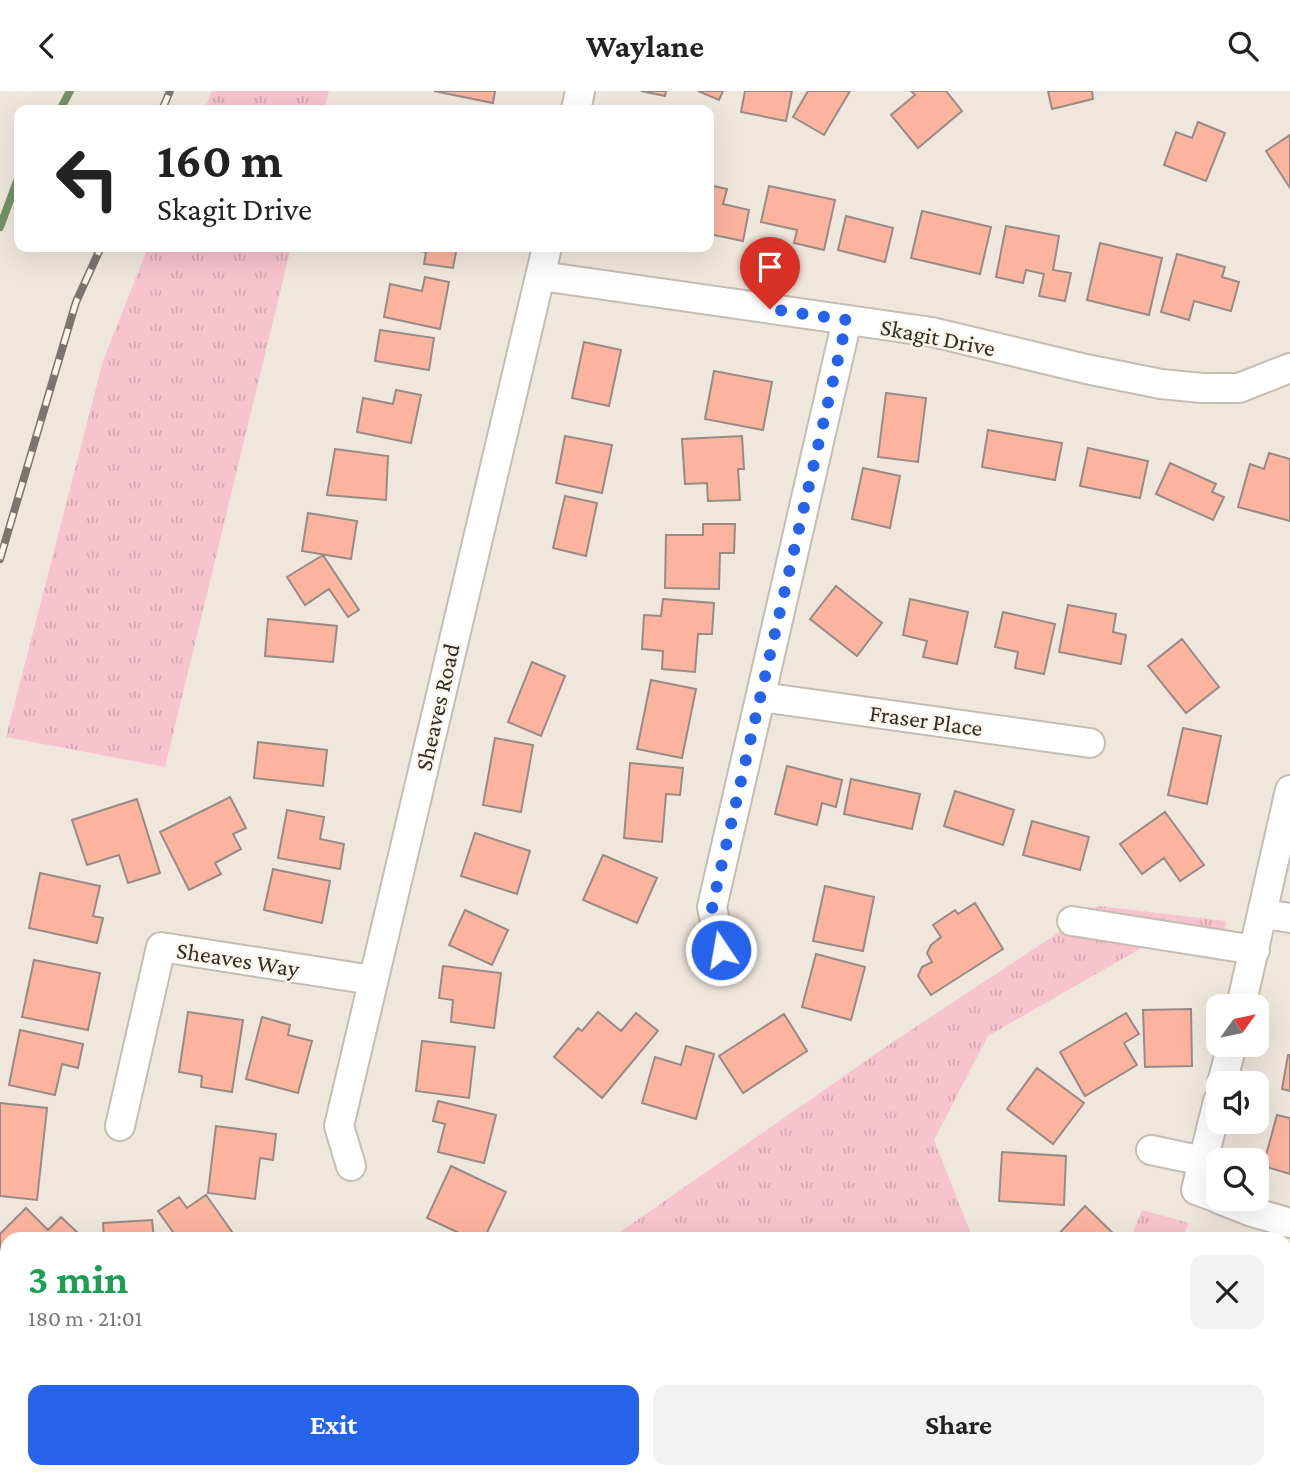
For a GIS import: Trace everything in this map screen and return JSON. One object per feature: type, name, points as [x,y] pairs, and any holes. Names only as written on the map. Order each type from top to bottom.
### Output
[{"type":"street","name":"Sheaves Road","points":[[351,1166],[339,1126],[546,252]]},
{"type":"street","name":"Skagit Drive","points":[[541,276],[933,331],[1086,369],[1161,384],[1239,388],[1290,368]]},
{"type":"street","points":[[721,950],[712,907],[847,320]]},
{"type":"street","name":"Fraser Place","points":[[762,697],[1090,743]]},
{"type":"street","points":[[1244,994],[1255,950],[1277,916],[1290,790]]},
{"type":"street","points":[[1072,921],[1255,950]]},
{"type":"street","name":"Sheaves Way","points":[[120,1126],[160,947],[372,980]]},
{"type":"street","points":[[1206,1194],[1196,1190],[1210,1134]]},
{"type":"street","points":[[1151,1150],[1203,1161]]},
{"type":"street","points":[[1254,1211],[1290,1223]]},
{"type":"green space","points":[[212,91],[329,91],[325,105],[206,105]]},
{"type":"green space","points":[[146,252],[290,252],[165,767],[6,737],[103,361]]},
{"type":"green space","points":[[1099,906],[1226,921],[1220,961],[1145,946],[988,1036],[934,1140],[970,1232],[620,1232],[890,1044]]},
{"type":"green space","points":[[1142,1210],[1189,1223],[1185,1232],[1133,1232]]},
{"type":"building","points":[[434,91],[495,91],[493,103]]},
{"type":"building","points":[[641,91],[666,91],[665,96]]},
{"type":"building","points":[[698,91],[723,91],[719,100]]},
{"type":"building","points":[[745,91],[792,91],[786,121],[741,112]]},
{"type":"building","points":[[808,91],[850,91],[824,135],[793,117]]},
{"type":"building","points":[[911,91],[946,91],[962,111],[918,148],[891,115],[915,95]]},
{"type":"building","points":[[1048,91],[1092,91],[1093,99],[1052,109]]},
{"type":"building","points":[[1198,122],[1225,133],[1206,181],[1164,165],[1176,132],[1192,138]]},
{"type":"building","points":[[1290,135],[1290,188],[1266,151]]},
{"type":"building","points":[[714,186],[727,189],[723,204],[749,210],[743,241],[714,235]]},
{"type":"building","points":[[769,186],[835,200],[824,250],[794,243],[797,230],[761,222]]},
{"type":"building","points":[[922,211],[991,227],[980,274],[911,258]]},
{"type":"building","points":[[846,216],[893,228],[885,262],[838,250]]},
{"type":"building","points":[[1006,226],[1059,236],[1053,270],[1071,273],[1065,301],[1039,296],[1044,274],[1026,270],[1023,283],[996,277]]},
{"type":"building","points":[[1100,243],[1162,258],[1149,315],[1087,300]]},
{"type":"building","points":[[426,252],[456,252],[453,268],[424,264]]},
{"type":"building","points":[[1177,254],[1225,267],[1222,277],[1239,282],[1231,311],[1194,301],[1189,320],[1161,312]]},
{"type":"building","points":[[425,277],[449,282],[440,329],[384,317],[390,284],[422,291]]},
{"type":"building","points":[[380,330],[434,338],[429,370],[375,361]]},
{"type":"building","points":[[584,342],[621,350],[609,406],[572,398]]},
{"type":"building","points":[[714,371],[772,382],[763,430],[705,419]]},
{"type":"building","points":[[396,390],[421,395],[411,443],[357,432],[363,398],[393,404]]},
{"type":"building","points":[[886,393],[926,398],[918,462],[878,457]]},
{"type":"building","points":[[988,430],[1062,443],[1055,480],[982,467]]},
{"type":"building","points":[[565,436],[612,445],[602,493],[556,483]]},
{"type":"building","points":[[742,436],[744,469],[738,469],[740,500],[708,501],[707,483],[685,484],[682,439]]},
{"type":"building","points":[[1088,448],[1148,461],[1140,498],[1080,486]]},
{"type":"building","points":[[335,449],[388,456],[386,500],[327,495]]},
{"type":"building","points":[[1269,453],[1290,459],[1290,521],[1238,507],[1250,464],[1264,469]]},
{"type":"building","points":[[1170,463],[1216,484],[1212,492],[1224,497],[1213,520],[1156,494]]},
{"type":"building","points":[[863,468],[900,476],[890,528],[852,519]]},
{"type":"building","points":[[565,496],[597,503],[586,556],[553,548]]},
{"type":"building","points":[[308,513],[357,521],[351,559],[302,551]]},
{"type":"building","points":[[703,524],[735,524],[734,553],[720,553],[719,589],[665,588],[666,535],[703,535]]},
{"type":"building","points":[[323,555],[359,610],[348,617],[329,589],[305,605],[287,577]]},
{"type":"building","points":[[836,586],[882,623],[857,656],[810,619]]},
{"type":"building","points":[[663,599],[714,603],[712,634],[698,634],[695,672],[662,669],[663,651],[642,649],[644,615],[661,616]]},
{"type":"building","points":[[910,599],[968,612],[957,664],[923,657],[927,641],[903,635]]},
{"type":"building","points":[[1068,605],[1116,614],[1113,632],[1126,635],[1121,664],[1059,652]]},
{"type":"building","points":[[1003,612],[1055,624],[1044,674],[1015,668],[1018,652],[995,647]]},
{"type":"building","points":[[268,619],[337,626],[333,662],[265,656]]},
{"type":"building","points":[[1182,639],[1219,687],[1186,713],[1148,666]]},
{"type":"building","points":[[532,662],[565,676],[541,736],[508,722]]},
{"type":"building","points":[[651,680],[696,689],[682,758],[637,749]]},
{"type":"building","points":[[1183,728],[1221,736],[1207,804],[1168,795]]},
{"type":"building","points":[[495,738],[533,745],[521,812],[483,805]]},
{"type":"building","points":[[258,742],[327,750],[323,786],[254,778]]},
{"type":"building","points":[[630,763],[683,768],[680,795],[666,794],[662,842],[624,838]]},
{"type":"building","points":[[787,766],[842,780],[836,807],[822,803],[817,825],[775,814]]},
{"type":"building","points":[[851,779],[920,794],[912,829],[844,814]]},
{"type":"building","points":[[955,791],[1014,810],[1003,845],[944,826]]},
{"type":"building","points":[[230,797],[246,828],[233,834],[241,849],[215,863],[221,874],[189,890],[160,832]]},
{"type":"building","points":[[137,799],[160,873],[128,883],[119,855],[87,865],[72,820]]},
{"type":"building","points":[[287,810],[324,817],[320,839],[344,844],[340,869],[278,858]]},
{"type":"building","points":[[1165,812],[1204,865],[1180,881],[1164,858],[1142,874],[1120,844]]},
{"type":"building","points":[[1032,821],[1089,837],[1080,870],[1023,855]]},
{"type":"building","points":[[475,833],[530,851],[517,894],[461,876]]},
{"type":"building","points":[[603,855],[657,878],[637,923],[583,900]]},
{"type":"building","points":[[273,869],[330,881],[322,923],[264,910]]},
{"type":"building","points":[[40,873],[100,886],[93,916],[103,918],[97,943],[29,928]]},
{"type":"building","points":[[825,886],[874,897],[863,951],[813,941]]},
{"type":"building","points":[[975,903],[1003,949],[931,995],[918,976],[922,967],[932,962],[927,953],[931,945],[941,937],[933,925],[955,910],[958,914]]},
{"type":"building","points":[[465,910],[508,930],[492,965],[449,945]]},
{"type":"building","points":[[816,954],[865,967],[851,1020],[802,1007]]},
{"type":"building","points":[[34,960],[100,973],[88,1030],[22,1017]]},
{"type":"building","points":[[443,966],[501,973],[494,1028],[451,1022],[453,1000],[439,998]]},
{"type":"building","points":[[1191,1009],[1192,1066],[1145,1067],[1143,1010]]},
{"type":"building","points":[[188,1012],[243,1020],[232,1092],[201,1087],[202,1076],[179,1072]]},
{"type":"building","points":[[598,1012],[621,1031],[636,1013],[658,1031],[602,1098],[554,1057],[578,1028],[582,1031]]},
{"type":"building","points":[[1126,1013],[1139,1034],[1124,1043],[1137,1065],[1085,1096],[1060,1052]]},
{"type":"building","points":[[784,1014],[807,1051],[743,1093],[719,1056]]},
{"type":"building","points":[[262,1017],[290,1025],[288,1035],[312,1041],[298,1093],[246,1079]]},
{"type":"building","points":[[20,1030],[83,1044],[78,1068],[62,1064],[55,1095],[9,1085]]},
{"type":"building","points":[[422,1041],[475,1047],[469,1098],[416,1091]]},
{"type":"building","points":[[686,1046],[714,1054],[696,1119],[642,1103],[655,1057],[681,1065]]},
{"type":"building","points":[[1290,1055],[1290,1091],[1282,1089]]},
{"type":"building","points":[[1037,1068],[1084,1103],[1053,1144],[1007,1109]]},
{"type":"building","points":[[438,1101],[496,1115],[484,1163],[438,1152],[445,1124],[433,1121]]},
{"type":"building","points":[[0,1103],[47,1108],[37,1200],[0,1196]]},
{"type":"building","points":[[1277,1115],[1290,1118],[1290,1174],[1269,1168],[1268,1148]]},
{"type":"building","points":[[216,1126],[276,1134],[273,1160],[260,1158],[255,1199],[208,1193]]},
{"type":"building","points":[[1002,1152],[1066,1156],[1064,1205],[999,1201]]},
{"type":"building","points":[[451,1166],[506,1192],[487,1232],[457,1232],[427,1218]]},
{"type":"building","points":[[206,1195],[232,1232],[173,1232],[158,1211],[179,1197],[187,1208]]},
{"type":"building","points":[[1085,1206],[1112,1232],[1061,1232]]},
{"type":"building","points":[[26,1208],[48,1230],[61,1217],[77,1232],[2,1232]]},
{"type":"building","points":[[152,1220],[153,1232],[104,1232],[103,1223]]},
{"type":"waterway","points":[[63,105],[70,91]]},
{"type":"waterway","points":[[0,227],[14,189]]},
{"type":"railway","points":[[164,105],[170,91]]},
{"type":"railway","points":[[0,559],[76,302],[99,252]]},
{"type":"route","points":[[721,950],[712,907],[847,320],[770,309]]}]
